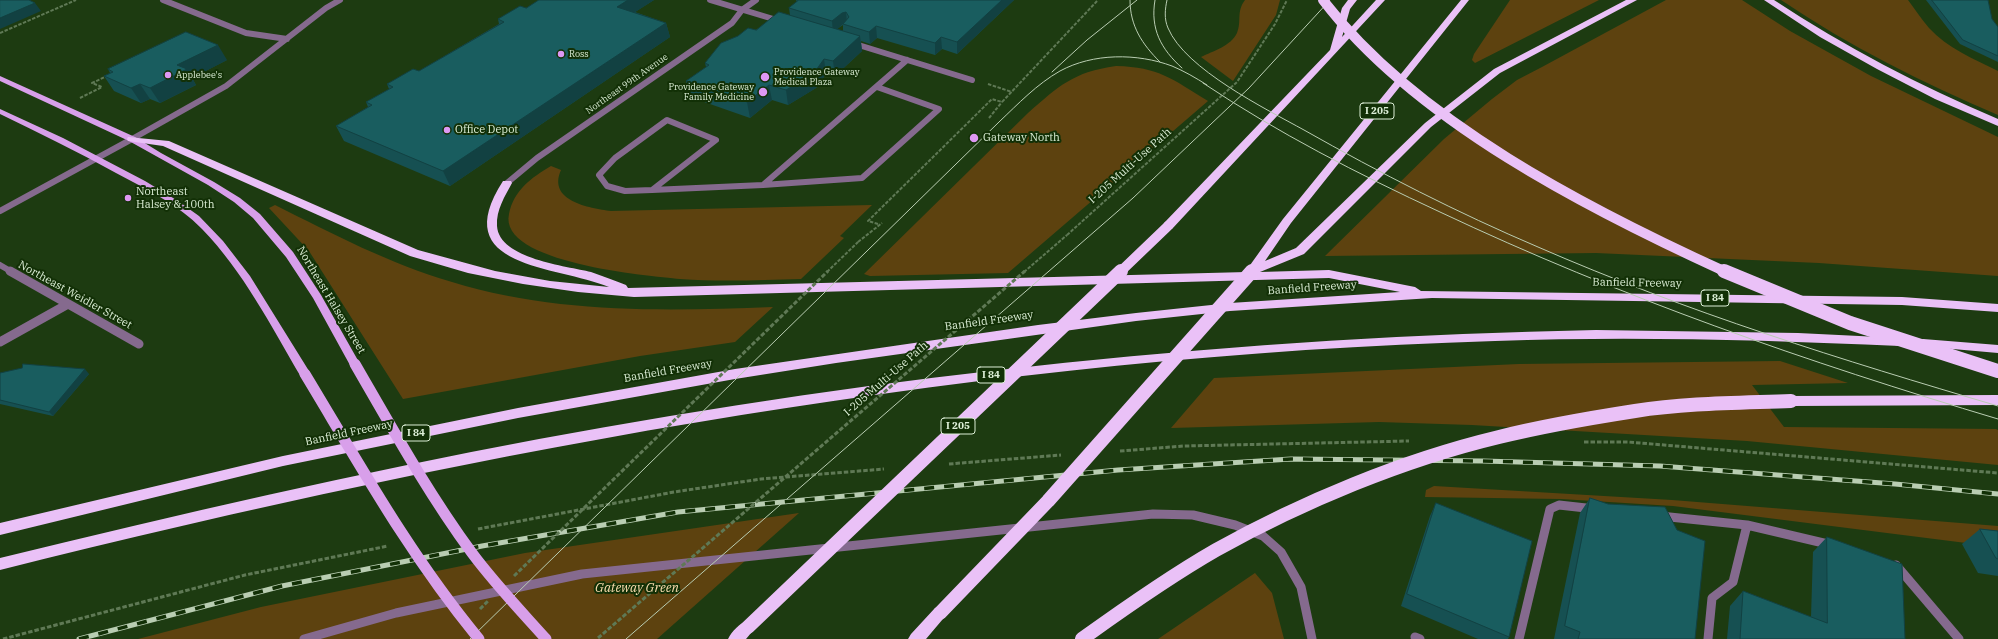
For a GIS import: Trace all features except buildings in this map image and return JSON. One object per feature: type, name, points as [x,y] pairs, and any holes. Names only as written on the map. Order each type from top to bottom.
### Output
[{"type":"highway","points":[[1323,0],[1353,35],[1417,93],[1487,144],[1572,194],[1682,251],[1802,304],[1873,330],[1998,371]]},
{"type":"highway","points":[[1332,53],[1346,8],[1353,0]]},
{"type":"highway","name":"I 205","points":[[736,639],[1168,226],[1381,0]]},
{"type":"highway","name":"I 205","points":[[916,639],[1048,501],[1252,271],[1287,221],[1465,0]]},
{"type":"highway","points":[[1252,271],[1300,251],[1428,125],[1496,72],[1529,53],[1633,0]]},
{"type":"highway","points":[[1768,0],[1817,32],[1855,54],[1915,85],[1998,123]]},
{"type":"highway","points":[[132,139],[165,143],[414,253],[447,264],[483,273],[550,285],[634,293],[1329,274],[1432,294]]},
{"type":"highway","points":[[507,183],[492,207],[491,222],[494,234],[503,247],[517,257],[533,263],[592,276],[634,293]]},
{"type":"highway","name":"Banfield Freeway","points":[[0,529],[158,490],[407,435],[526,411],[735,374],[936,343],[1136,317],[1254,306],[1432,294],[1902,301],[1998,308]]},
{"type":"highway","name":"I 84","points":[[0,564],[148,527],[277,498],[514,450],[742,409],[945,380],[1048,368],[1240,350],[1334,343],[1525,334],[1724,334],[1824,337],[1998,349]]},
{"type":"highway","points":[[1082,639],[1131,604],[1215,552],[1284,515],[1346,488],[1409,464],[1499,437],[1636,411],[1730,403],[1791,401],[1998,400]]},
{"type":"main road","name":"Northeast Halsey Street","points":[[0,78],[132,139],[149,151],[211,183],[237,200],[270,231],[292,257],[411,460],[473,553],[509,600],[546,639]]},
{"type":"main road","points":[[0,111],[97,158],[163,194],[204,226],[233,259],[401,532],[435,584],[479,639]]},
{"type":"street","points":[[162,0],[246,33],[287,39]]},
{"type":"street","points":[[0,211],[226,86],[340,0]]},
{"type":"street","points":[[710,0],[789,24]]},
{"type":"street","name":"Northeast 99th Avenue","points":[[507,183],[537,158],[732,23],[742,10],[756,0]]},
{"type":"street","points":[[841,40],[972,80]]},
{"type":"street","points":[[763,185],[907,60]]},
{"type":"street","points":[[652,190],[716,140],[667,120],[615,158],[599,175],[606,186],[625,191],[652,190],[763,185],[862,178],[939,109],[877,87]]},
{"type":"street","name":"Northeast Weidler Street","points":[[0,266],[139,344]]},
{"type":"street","points":[[0,342],[68,304]]},
{"type":"street","points":[[1519,639],[1550,509],[1559,505],[1606,510]]},
{"type":"street","points":[[304,639],[396,613],[582,574],[1152,514],[1193,516],[1235,525],[1263,536],[1281,552],[1301,587],[1312,639]]},
{"type":"street","points":[[1653,515],[1747,525],[1840,547]]},
{"type":"street","points":[[1708,639],[1712,598],[1733,582],[1747,525]]},
{"type":"street","points":[[1886,558],[1896,565],[1958,639]]},
{"type":"path","points":[[0,33],[76,0]]},
{"type":"path","points":[[989,118],[1002,102],[1098,0]]},
{"type":"path","name":"I-205 Multi-Use Path","points":[[598,639],[1066,235],[1237,82],[1276,24],[1287,0]]},
{"type":"path","points":[[62,107],[102,87],[92,83],[111,74]]},
{"type":"path","points":[[972,80],[1012,92]]},
{"type":"path","points":[[878,224],[868,220],[992,99],[1002,102]]},
{"type":"path","points":[[512,578],[858,242],[878,224],[882,223]]},
{"type":"path","points":[[1114,451],[1184,446],[1413,441]]},
{"type":"path","points":[[1580,442],[1628,442],[1998,473]]},
{"type":"path","points":[[941,465],[1067,455]]},
{"type":"path","points":[[476,529],[674,492],[761,478],[886,469]]},
{"type":"path","points":[[3,639],[245,575],[391,546]]},
{"type":"path","points":[[477,611],[489,600]]},
{"type":"green space","points":[[1245,0],[1280,0],[1276,15],[1233,81],[1201,57],[1221,48],[1234,38],[1238,29],[1242,4]]},
{"type":"green space","points":[[1510,0],[1599,0],[1475,63],[1472,60],[1474,54]]},
{"type":"green space","points":[[1666,0],[1742,0],[1790,31],[1871,76],[1998,137],[1998,276],[1819,263],[1596,253],[1325,256],[1444,139],[1517,80]]},
{"type":"green space","points":[[1781,0],[1908,0],[1923,21],[1936,35],[1952,47],[1998,71],[1998,115],[1914,77],[1887,63],[1833,33]]},
{"type":"green space","points":[[1116,66],[1131,67],[1155,72],[1165,76],[1208,101],[1008,273],[870,276],[864,274],[1028,113],[1049,95],[1077,76]]},
{"type":"green space","points":[[551,166],[561,170],[558,181],[560,189],[565,196],[582,205],[611,211],[872,205],[840,236],[844,238],[801,279],[680,279],[609,270],[579,264],[550,255],[527,244],[512,231],[509,214],[511,206],[519,191],[530,180]]},
{"type":"green space","points":[[275,205],[362,248],[406,266],[429,275],[491,292],[531,300],[611,308],[692,309],[773,307],[735,342],[640,356],[403,399],[309,251],[269,208]]},
{"type":"green space","points":[[1780,361],[1848,383],[1752,385],[1784,427],[1996,429],[1998,430],[1998,465],[1747,441],[1472,425],[1379,422],[1171,428],[1214,378],[1519,364]]},
{"type":"green space","points":[[1434,486],[1672,500],[1998,526],[1998,547],[1673,506],[1561,499],[1425,497],[1426,490]]},
{"type":"green space","name":"Gateway Green","points":[[799,513],[657,639],[138,639],[261,607],[525,553]]},
{"type":"green space","points":[[1255,573],[1272,593],[1284,639],[1158,639]]},
{"type":"tram line","points":[[1130,0],[1131,5]]},
{"type":"tram line","points":[[1131,5],[1137,0]]},
{"type":"tram line","points":[[1155,0],[1154,20],[1159,38],[1168,53],[1182,68]]},
{"type":"tram line","points":[[1167,0],[1165,14],[1166,21],[1168,28],[1177,43],[1208,73],[1242,95]]},
{"type":"tram line","points":[[1242,95],[1330,0]]},
{"type":"tram line","points":[[1052,72],[1087,40],[1131,5]]},
{"type":"tram line","points":[[1131,5],[1132,18],[1138,34],[1160,62]]},
{"type":"tram line","points":[[470,639],[999,122],[1043,82],[1060,71],[1086,61],[1101,58],[1130,57],[1172,66],[1207,85]]},
{"type":"tram line","points":[[1203,83],[1234,103]]},
{"type":"tram line","points":[[1234,103],[1242,95]]},
{"type":"tram line","points":[[1242,95],[1361,162],[1420,192],[1508,234],[1594,271],[1765,334],[1998,406]]},
{"type":"tram line","points":[[626,639],[1133,198],[1234,103]]},
{"type":"tram line","points":[[1234,103],[1289,136],[1379,183],[1508,243],[1576,272],[1645,300],[1785,351],[1856,375],[1998,419]]},
{"type":"railway","points":[[79,639],[282,586],[482,546],[678,512],[1118,470],[1291,459],[1483,461],[1660,466],[1895,484],[1998,494]]},
{"type":"place","name":"Ross","points":[[561,54]]},
{"type":"place","name":"Applebee's","points":[[168,75]]},
{"type":"place","name":"Providence Gateway Medical Plaza","points":[[765,77]]},
{"type":"place","name":"Providence Gateway Family Medicine","points":[[763,92]]},
{"type":"place","name":"Office Depot","points":[[447,130]]},
{"type":"place","name":"Gateway North","points":[[974,138]]},
{"type":"place","name":"Northeast Halsey & 100th","points":[[128,198]]}]
